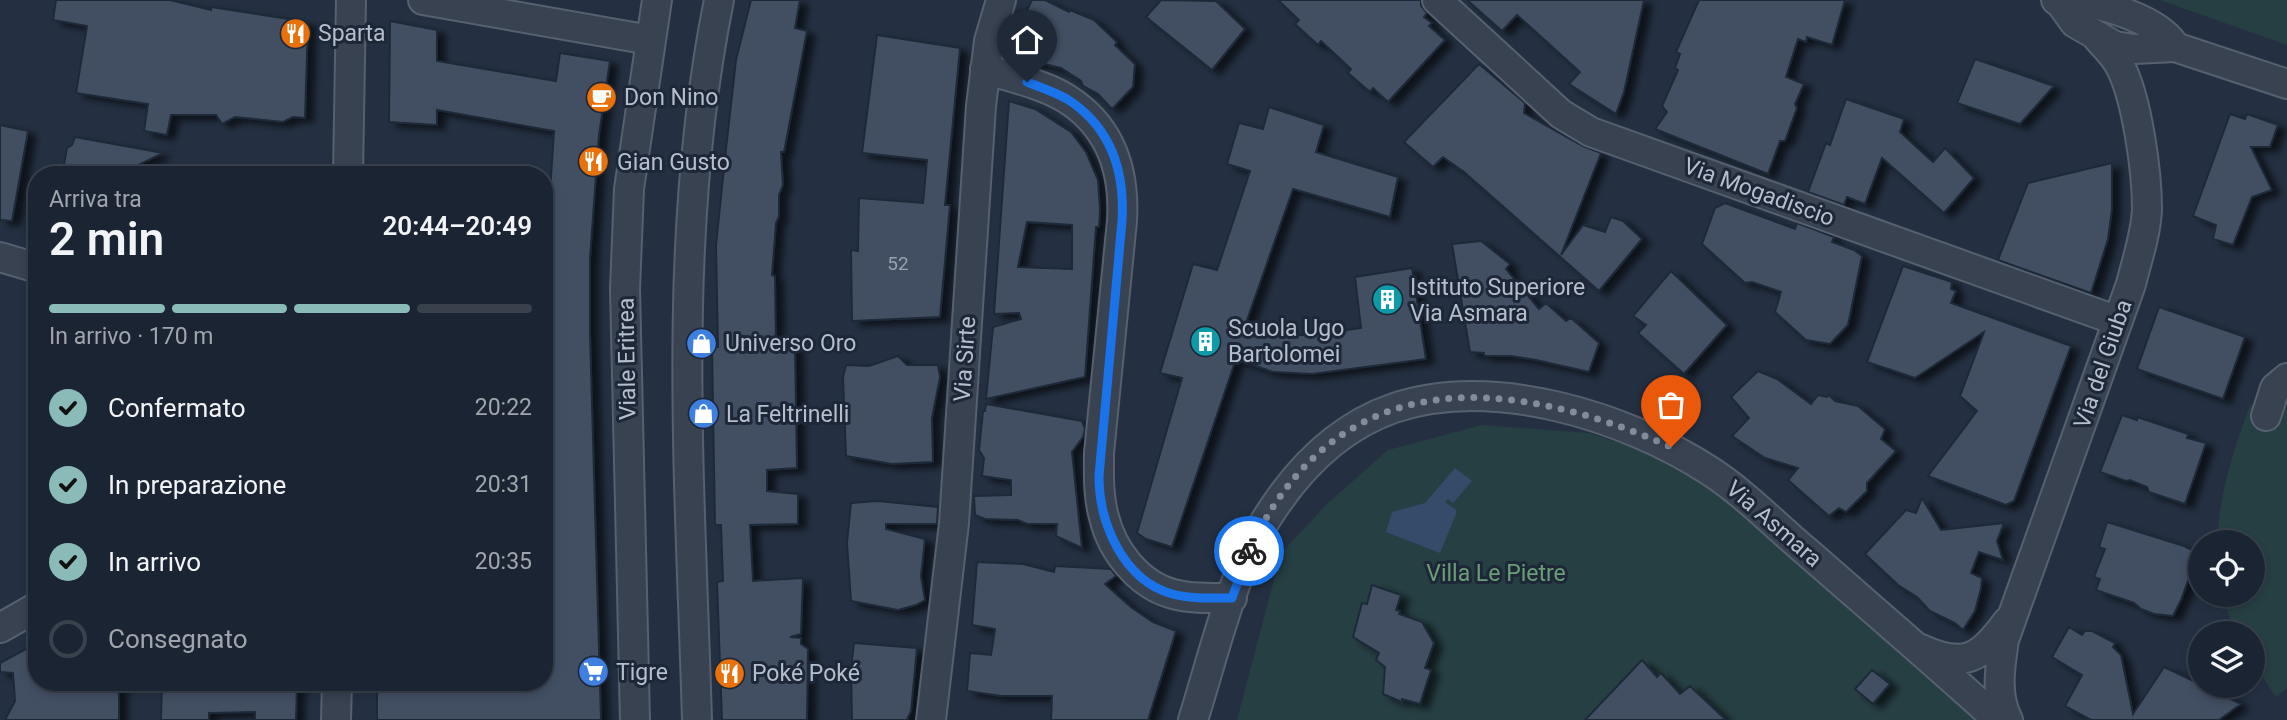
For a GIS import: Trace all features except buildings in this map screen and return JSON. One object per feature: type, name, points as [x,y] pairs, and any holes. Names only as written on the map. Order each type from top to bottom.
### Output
[{"type":"street","points":[[348,166],[351,0]]},
{"type":"street","name":"Viale Eritrea","points":[[635,720],[625,289],[629,189],[657,0]]},
{"type":"street","points":[[697,720],[689,470],[688,291],[696,156],[719,0]]},
{"type":"street","name":"Via Sirte","points":[[931,720],[954,523],[985,69],[989,41],[1001,0]]},
{"type":"street","name":"Via Mogadiscio","points":[[1437,0],[1561,114],[1591,132],[2118,321]]},
{"type":"street","points":[[2058,0],[2075,23],[2095,36],[2125,48],[2175,47],[2287,84]]},
{"type":"street","points":[[2058,0],[2119,11],[2164,33],[2175,47]]},
{"type":"street","points":[[435,1],[650,40]]},
{"type":"street","name":"Via del Giuba","points":[[2008,720],[2001,700],[1999,677],[2004,640],[2134,273],[2147,211],[2144,170],[2133,105],[2120,66],[2095,36]]},
{"type":"street","name":"Via del Giuba","points":[[2133,105],[2135,89],[2142,72],[2153,61],[2175,47]]},
{"type":"street","points":[[985,69],[1048,90],[1086,113],[1105,138],[1121,175],[1124,197],[1099,453],[1099,486],[1105,522],[1130,566],[1149,584],[1181,596],[1232,598]]},
{"type":"street","points":[[0,257],[28,265]]},
{"type":"street","points":[[2266,416],[2275,388],[2287,378]]},
{"type":"street","name":"Via Asmara","points":[[1193,720],[1247,555],[1267,518],[1302,470],[1333,442],[1364,422],[1393,409],[1439,398],[1483,397],[1525,401],[1577,412],[1642,435],[1684,455],[1725,482],[1998,720]]},
{"type":"street","points":[[0,628],[28,612]]},
{"type":"street","name":"Via del Giuba","points":[[1916,646],[1945,657],[1971,657],[1992,643],[2012,615]]},
{"type":"street","points":[[336,720],[337,691]]},
{"type":"green space","points":[[2160,0],[2287,0],[2287,45]]},
{"type":"green space","points":[[2287,398],[2287,688],[2276,697],[2265,680],[2265,621],[2231,621],[2226,607],[2265,607],[2265,530],[2219,530],[2224,489],[2250,405],[2277,414]]},
{"type":"green space","name":"Villa Le Pietre","points":[[1482,425],[1589,433],[1693,466],[1788,554],[1981,720],[1237,720],[1281,553],[1329,502],[1388,450]]},
{"type":"water","points":[[1455,468],[1472,481],[1453,503],[1448,499],[1445,502],[1456,510],[1456,514],[1440,553],[1386,532],[1392,512],[1425,503]]},
{"type":"way so far","points":[[1249,551],[1259,530],[1290,485],[1318,454],[1364,422],[1415,402],[1461,397],[1525,401],[1606,421],[1671,447]]},
{"type":"place","name":"Sparta","points":[[295,33]]},
{"type":"place","name":"Don Nino","points":[[601,97]]},
{"type":"place","name":"Gian Gusto","points":[[594,162]]},
{"type":"place","name":"Istituto Superiore Via Asmara","points":[[1387,300]]},
{"type":"place","name":"Scuola Ugo Bartolomei","points":[[1205,341]]},
{"type":"place","name":"Universo Oro","points":[[702,343]]},
{"type":"place","name":"La Feltrinelli","points":[[703,414]]},
{"type":"place","name":"Tigre","points":[[593,672]]},
{"type":"place","name":"Poké Poké","points":[[729,673]]},
{"type":"route","points":[[1027,82],[1065,98],[1086,113],[1105,138],[1121,175],[1124,197],[1099,453],[1103,517],[1113,539],[1136,574],[1157,589],[1181,596],[1232,598],[1249,551]]}]
